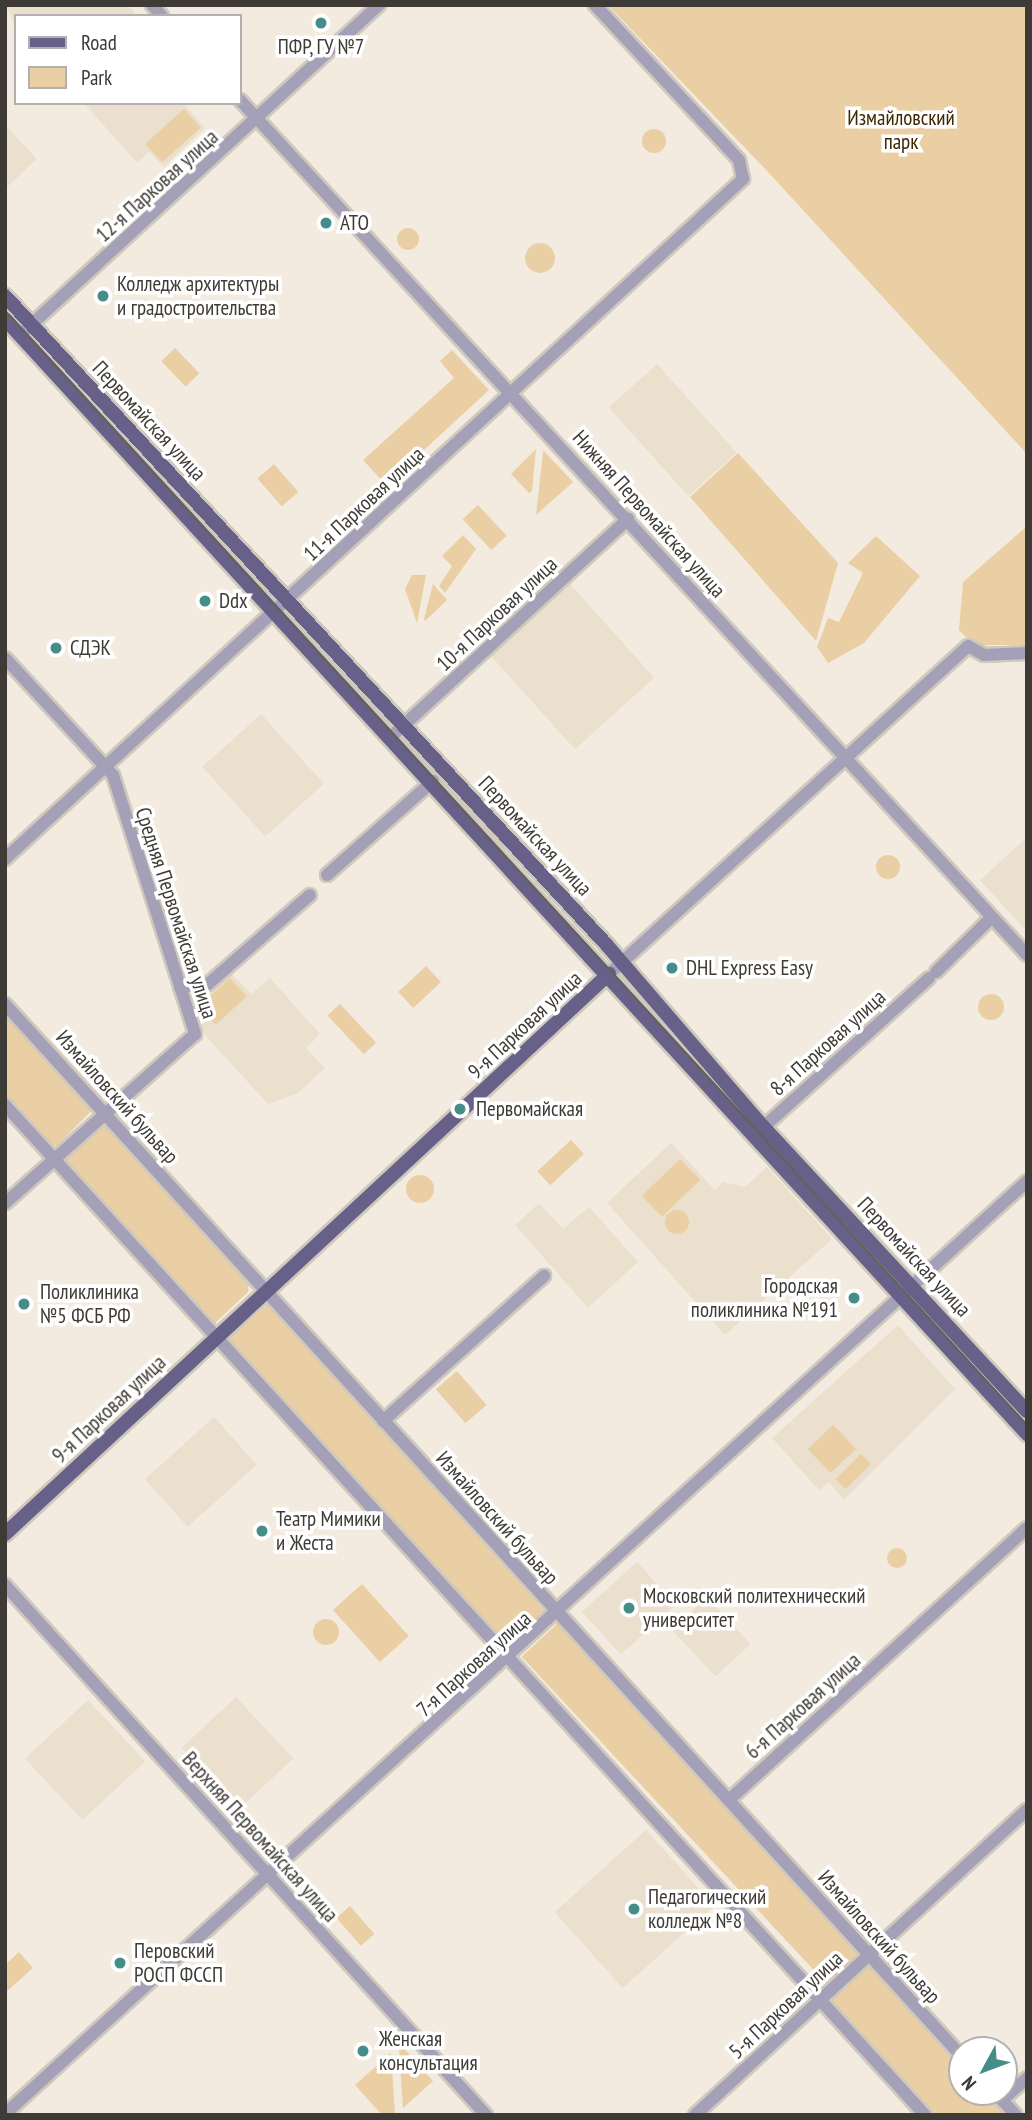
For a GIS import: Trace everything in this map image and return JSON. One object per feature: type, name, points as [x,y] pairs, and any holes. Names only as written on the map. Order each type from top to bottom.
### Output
[{"type":"main road","name":"Первомайская улица","points":[[5,296],[26,330],[275,612],[609,974],[752,1138],[1027,1434]]},
{"type":"main road","name":"Первомайская улица","points":[[5,319],[26,330],[289,599],[622,961],[764,1127],[1027,1411]]},
{"type":"main road","name":"9-я Парковая улица","points":[[5,1534],[609,974]]},
{"type":"street","name":"12-я Парковая улица","points":[[26,330],[258,120],[379,5]]},
{"type":"street","name":"11-я Парковая улица","points":[[5,859],[512,394],[745,174],[595,5]]},
{"type":"street","name":"Нижняя Первомайская улица","points":[[242,102],[628,519],[844,760],[1027,955]]},
{"type":"street","name":"10-я Парковая улица","points":[[392,736],[628,519]]},
{"type":"street","name":"9-я Парковая улица","points":[[609,974],[968,646],[984,655],[1027,653]]},
{"type":"street","name":"Средняя Первомайская улица","points":[[5,658],[105,767],[195,1034],[53,1158]]},
{"type":"street","points":[[327,875],[433,781]]},
{"type":"street","points":[[180,987],[208,984],[310,895]]},
{"type":"street","name":"8-я Парковая улица","points":[[752,1138],[992,918]]},
{"type":"street","name":"Измайловский бульвар","points":[[5,1004],[948,2041]]},
{"type":"street","points":[[5,1105],[925,2115]]},
{"type":"street","points":[[5,1203],[53,1158]]},
{"type":"street","name":"7-я Парковая улица","points":[[5,2114],[510,1659],[1027,1181]]},
{"type":"street","points":[[383,1421],[544,1276]]},
{"type":"street","name":"6-я Парковая улица","points":[[729,1800],[1027,1528]]},
{"type":"street","name":"Верхняя Первомайская улица","points":[[5,1585],[486,2115]]},
{"type":"street","name":"5-я Парковая улица","points":[[695,2115],[1027,1810]]},
{"type":"shaded area","points":[[5,5],[128,5],[135,14],[14,14],[14,23]]},
{"type":"shaded area","points":[[86,105],[185,105],[205,128],[164,167],[149,152],[137,163]]},
{"type":"shaded area","points":[[5,125],[37,159],[5,189]]},
{"type":"shaded area","points":[[657,364],[737,452],[688,496],[609,407]]},
{"type":"shaded area","points":[[570,584],[654,678],[575,749],[490,656]]},
{"type":"shaded area","points":[[261,714],[324,784],[265,837],[202,767]]},
{"type":"shaded area","points":[[1027,837],[1027,932],[980,880]]},
{"type":"shaded area","points":[[231,973],[251,994],[270,978],[320,1034],[306,1048],[325,1068],[298,1093],[268,1104],[204,1034],[191,995],[211,991]]},
{"type":"shaded area","points":[[671,1143],[715,1190],[723,1182],[745,1187],[767,1167],[832,1239],[725,1335],[607,1203]]},
{"type":"shaded area","points":[[539,1203],[563,1229],[589,1207],[638,1262],[588,1308],[515,1225]]},
{"type":"shaded area","points":[[898,1325],[955,1389],[844,1500],[829,1482],[819,1490],[772,1438]]},
{"type":"shaded area","points":[[214,1417],[257,1465],[188,1527],[145,1479]]},
{"type":"shaded area","name":"Московский политехнический университет","points":[[637,1562],[676,1605],[621,1655],[582,1612]]},
{"type":"shaded area","points":[[707,1597],[751,1644],[716,1677],[672,1630]]},
{"type":"shaded area","points":[[236,1697],[293,1758],[239,1809],[182,1747]]},
{"type":"shaded area","points":[[88,1700],[145,1761],[82,1820],[25,1759]]},
{"type":"shaded area","name":"Педагогический колледж №8","points":[[646,1830],[714,1906],[623,1988],[555,1912]]},
{"type":"green space","name":"Измайловский парк","points":[[608,5],[1027,5],[1027,454],[769,173]]},
{"type":"green space","points":[[184,109],[201,128],[162,162],[145,144]]},
{"type":"green space","points":[[654,129],[663,132],[666,141],[663,150],[654,153],[645,150],[642,141],[645,132]]},
{"type":"green space","points":[[404,228],[412,228],[419,235],[419,243],[412,250],[404,250],[397,243],[397,235]]},
{"type":"green space","points":[[540,243],[546,244],[554,252],[554,264],[546,272],[540,273],[534,272],[526,264],[525,258],[526,252],[534,244]]},
{"type":"green space","points":[[175,348],[199,373],[186,386],[161,361]]},
{"type":"green space","points":[[452,350],[489,390],[386,485],[363,460],[454,378],[440,361]]},
{"type":"green space","points":[[536,449],[532,491],[529,493],[511,474]]},
{"type":"green space","points":[[543,452],[573,482],[536,515]]},
{"type":"green space","points":[[738,453],[838,563],[816,641],[690,497]]},
{"type":"green space","points":[[274,464],[298,492],[282,506],[257,478]]},
{"type":"green space","points":[[478,505],[507,536],[491,550],[463,519]]},
{"type":"green space","points":[[1027,526],[1027,645],[974,645],[959,630],[963,582]]},
{"type":"green space","points":[[463,535],[476,549],[445,593],[439,586],[452,566],[442,556]]},
{"type":"green space","points":[[876,536],[920,576],[864,643],[828,663],[817,647],[828,618],[839,622],[863,573],[848,563]]},
{"type":"green space","points":[[412,575],[426,575],[417,623],[405,589]]},
{"type":"green space","points":[[433,584],[447,600],[425,621],[424,619]]},
{"type":"green space","points":[[888,855],[897,858],[900,867],[897,876],[888,879],[879,876],[876,867],[879,858]]},
{"type":"green space","points":[[426,966],[441,982],[413,1008],[398,992]]},
{"type":"green space","points":[[230,978],[247,997],[216,1025],[199,1006]]},
{"type":"green space","points":[[991,994],[1000,998],[1004,1007],[1000,1016],[991,1020],[982,1016],[978,1007],[982,998]]},
{"type":"green space","points":[[340,1004],[376,1043],[364,1054],[328,1016]]},
{"type":"green space","points":[[5,1011],[93,1109],[57,1146],[47,1144],[5,1097]]},
{"type":"green space","points":[[102,1123],[249,1283],[248,1292],[215,1323],[63,1161]]},
{"type":"green space","points":[[571,1140],[584,1154],[550,1185],[537,1171]]},
{"type":"green space","points":[[680,1159],[700,1180],[662,1217],[642,1196]]},
{"type":"green space","points":[[420,1175],[430,1179],[434,1189],[430,1199],[420,1203],[410,1199],[406,1189],[410,1179]]},
{"type":"green space","points":[[672,1210],[682,1210],[689,1217],[689,1227],[682,1234],[672,1234],[665,1227],[665,1217]]},
{"type":"green space","points":[[268,1304],[544,1611],[503,1648],[226,1341]]},
{"type":"green space","points":[[457,1371],[487,1405],[465,1423],[436,1389]]},
{"type":"green space","points":[[833,1425],[856,1449],[831,1473],[808,1449]]},
{"type":"green space","points":[[861,1454],[871,1464],[845,1489],[836,1479]]},
{"type":"green space","points":[[893,1548],[901,1548],[907,1558],[901,1568],[893,1568],[887,1562],[887,1554]]},
{"type":"green space","points":[[362,1584],[409,1636],[380,1662],[333,1610]]},
{"type":"green space","points":[[326,1619],[335,1623],[339,1632],[335,1641],[326,1645],[317,1641],[313,1632],[317,1623]]},
{"type":"green space","points":[[559,1622],[865,1950],[828,1985],[522,1657]]},
{"type":"green space","points":[[350,1906],[374,1934],[361,1946],[336,1918]]},
{"type":"green space","points":[[19,1952],[33,1968],[5,1993],[5,1965]]},
{"type":"green space","points":[[871,1963],[948,2048],[948,2106],[1000,2106],[1008,2115],[932,2115],[829,2001]]},
{"type":"green space","points":[[401,2045],[433,2081],[403,2108],[399,2047]]},
{"type":"green space","points":[[391,2053],[395,2115],[382,2115],[355,2085]]},
{"type":"tram line","points":[[5,311],[1027,1425]]},
{"type":"place","name":"ПФР, ГУ №7","points":[[321,23]]},
{"type":"place","name":"АТО","points":[[326,223]]},
{"type":"place","name":"Колледж архитектуры и градостроительства","points":[[103,296]]},
{"type":"place","name":"Ddx","points":[[205,601]]},
{"type":"place","name":"СДЭК","points":[[56,648]]},
{"type":"place","name":"DHL Express Easy","points":[[672,968]]},
{"type":"place","name":"Первомайская","points":[[460,1109]]},
{"type":"place","name":"Городская поликлиника №191","points":[[854,1298]]},
{"type":"place","name":"Поликлиника №5 ФСБ РФ","points":[[24,1304]]},
{"type":"place","name":"Театр Мимики и Жеста","points":[[262,1531]]},
{"type":"place","name":"Московский политехнический университет","points":[[629,1608]]},
{"type":"place","name":"Педагогический колледж №8","points":[[634,1909]]},
{"type":"place","name":"Перовский РОСП ФССП","points":[[120,1963]]},
{"type":"place","name":"Женская консультация","points":[[363,2051]]}]
